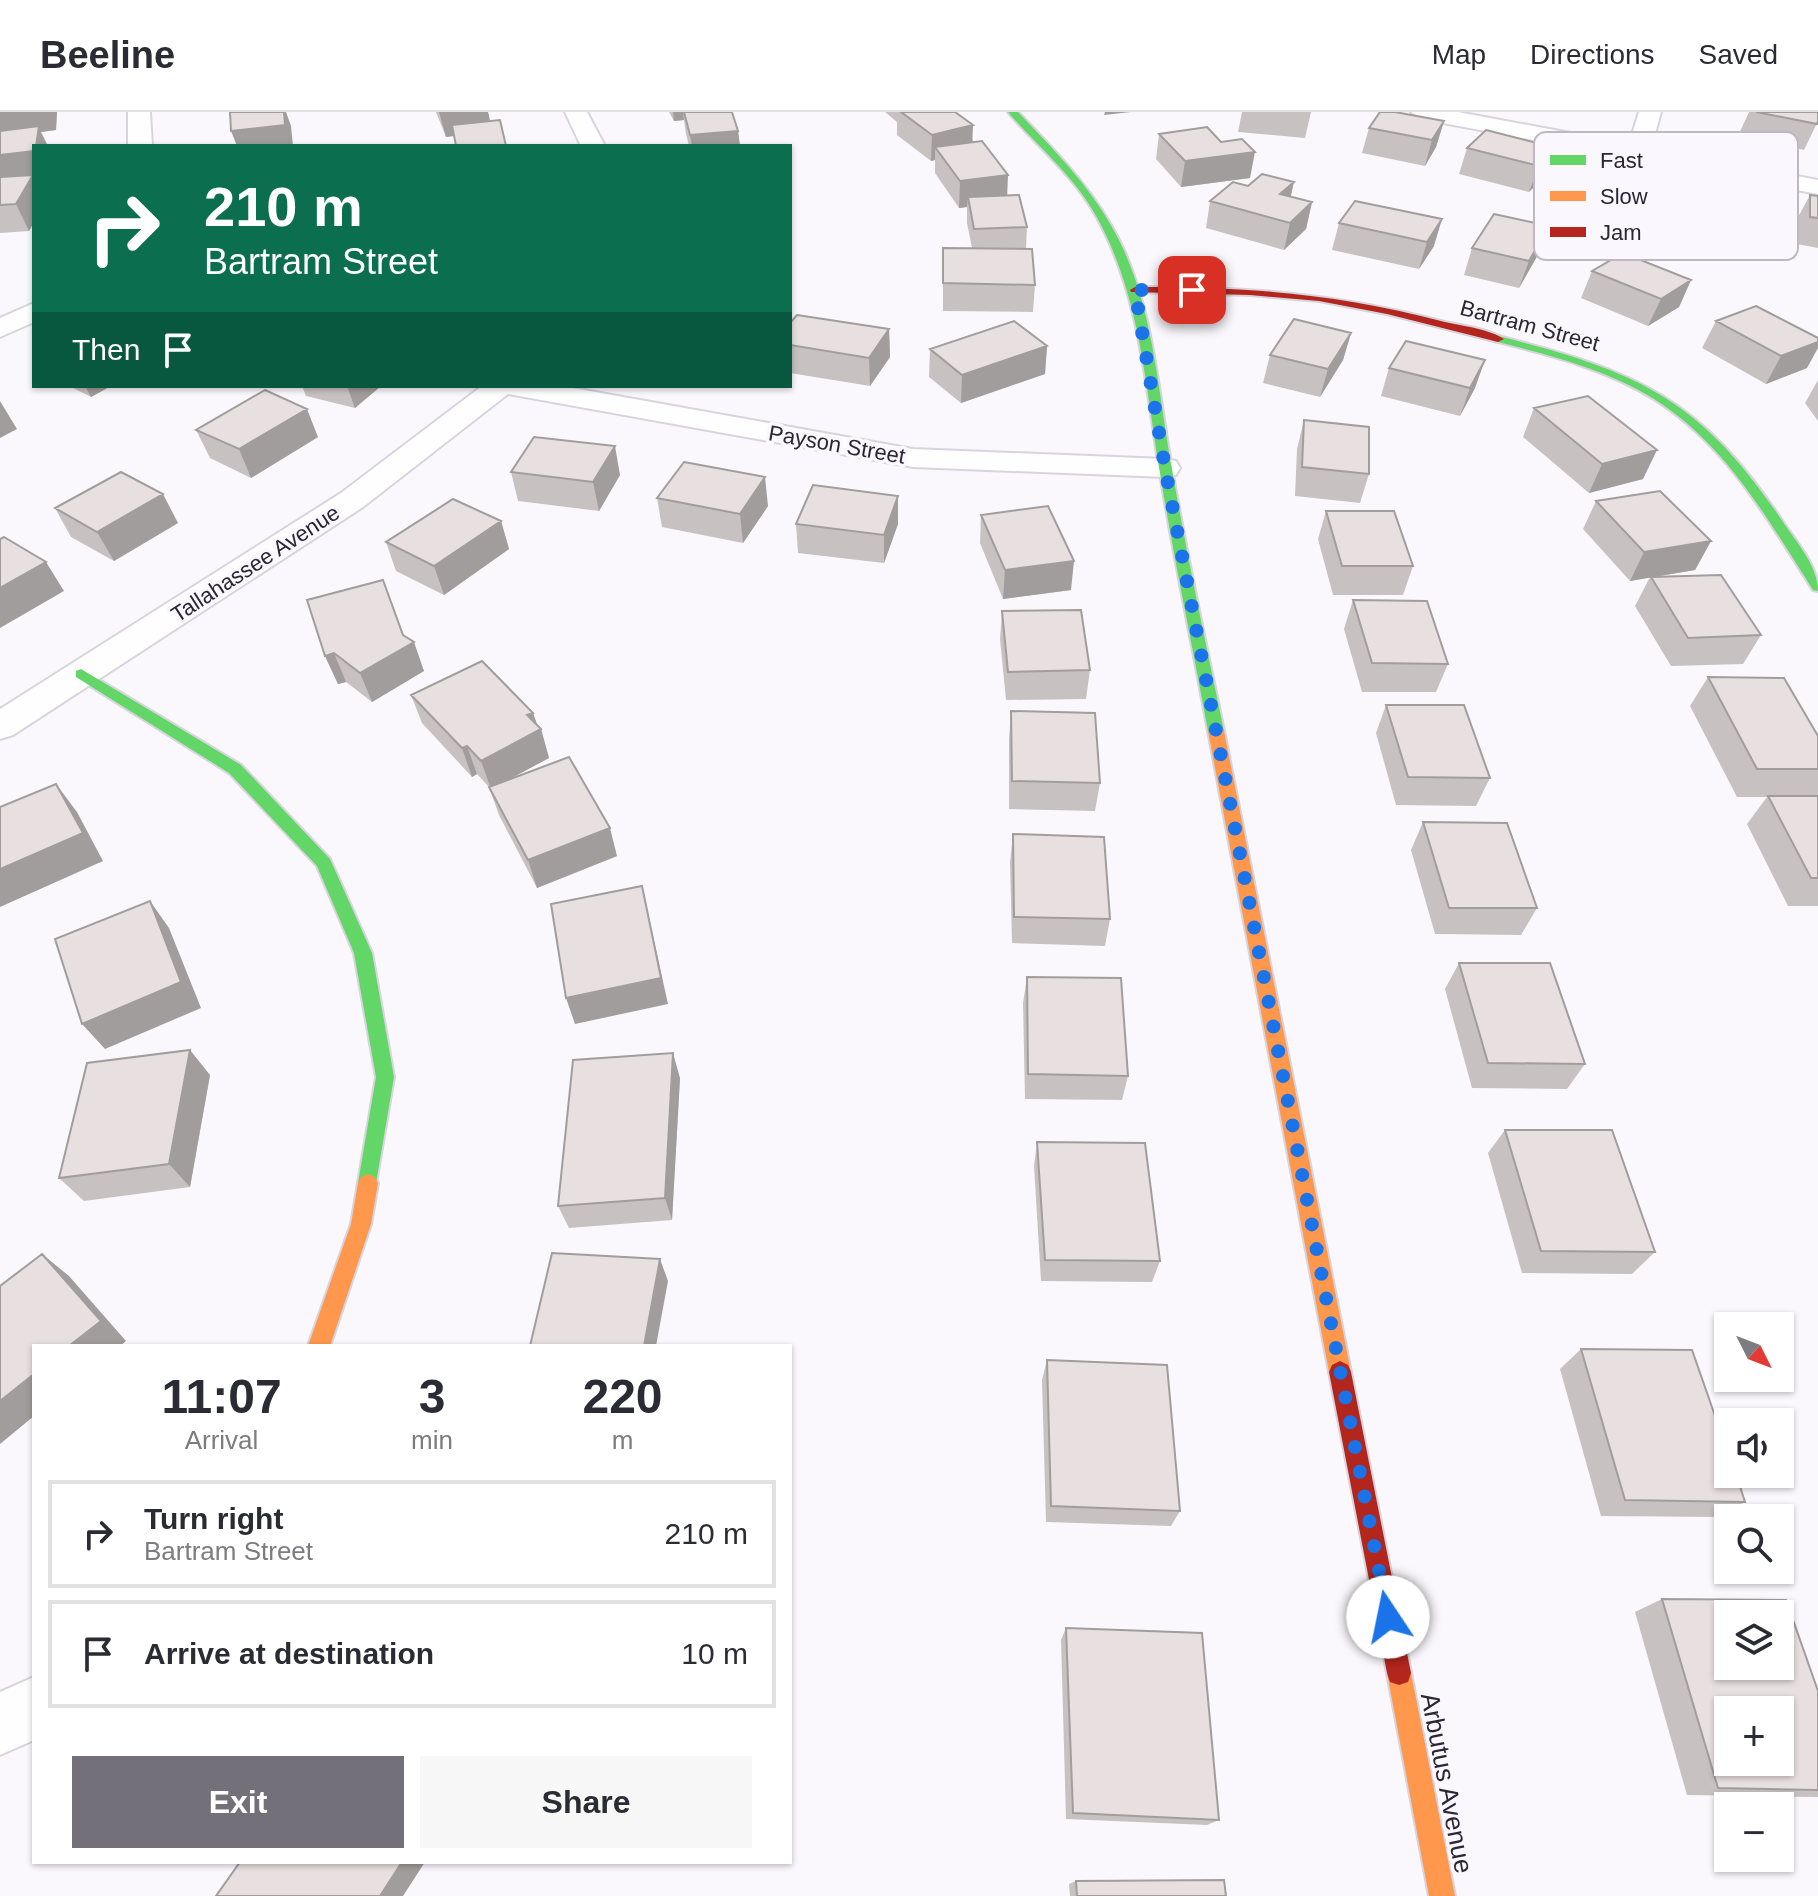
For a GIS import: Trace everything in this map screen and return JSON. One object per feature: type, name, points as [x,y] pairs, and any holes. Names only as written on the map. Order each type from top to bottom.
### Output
[{"type":"street","points":[[139,112],[140,144]]},
{"type":"street","points":[[576,112],[592,144]]},
{"type":"street","name":"Arbutus Avenue","points":[[1013,112],[1080,184],[1109,229],[1135,290],[1165,468],[1442,1896]]},
{"type":"street","points":[[1422,112],[1534,133]]},
{"type":"street","points":[[1644,132],[1650,112]]},
{"type":"street","points":[[1798,183],[1818,187]]},
{"type":"street","name":"Bartram Street","points":[[1135,290],[1249,290],[1341,301],[1583,361],[1647,389],[1681,411],[1719,445],[1760,499],[1818,587]]},
{"type":"street","points":[[0,329],[32,312]]},
{"type":"street","name":"Tallahassee Avenue","points":[[0,726],[352,500],[497,388]]},
{"type":"street","name":"Payson Street","points":[[524,388],[913,458],[1165,468]]},
{"type":"street","points":[[81,674],[235,769],[324,863],[363,953],[385,1077],[361,1224],[320,1344]]},
{"type":"street","points":[[0,1724],[32,1709]]},
{"type":"building","points":[[230,112],[284,112],[285,125],[231,131]]},
{"type":"building","points":[[684,112],[732,112],[738,131],[690,135]]},
{"type":"building","points":[[901,112],[955,112],[973,125],[932,135]]},
{"type":"building","points":[[1380,112],[1444,121],[1432,140],[1369,128]]},
{"type":"building","points":[[1756,112],[1818,112],[1818,121],[1817,124]]},
{"type":"building","points":[[500,120],[506,144],[456,144],[452,125]]},
{"type":"building","points":[[39,126],[32,151],[0,155],[0,131]]},
{"type":"building","points":[[1207,127],[1221,142],[1242,139],[1255,152],[1185,161],[1159,134]]},
{"type":"building","points":[[1486,130],[1534,142],[1534,165],[1467,148]]},
{"type":"building","points":[[982,141],[1008,175],[960,181],[935,147]]},
{"type":"building","points":[[1262,174],[1294,182],[1280,194],[1312,202],[1290,223],[1210,201],[1233,182],[1248,186]]},
{"type":"building","points":[[32,175],[16,204],[0,205],[0,177]]},
{"type":"building","points":[[1019,195],[1027,227],[974,229],[968,197]]},
{"type":"building","points":[[1810,195],[1818,196],[1818,218],[1810,217]]},
{"type":"building","points":[[1355,201],[1442,219],[1427,242],[1339,223]]},
{"type":"building","points":[[1494,214],[1534,223],[1534,252],[1529,261],[1472,248]]},
{"type":"building","points":[[943,248],[1032,249],[1035,285],[943,283]]},
{"type":"building","points":[[1611,260],[1641,260],[1691,280],[1661,299],[1592,271]]},
{"type":"building","points":[[1756,306],[1818,338],[1818,342],[1781,356],[1716,321]]},
{"type":"building","points":[[797,315],[889,329],[869,358],[792,345],[792,321]]},
{"type":"building","points":[[1294,319],[1351,333],[1328,369],[1270,355]]},
{"type":"building","points":[[1014,321],[1047,346],[962,375],[930,349]]},
{"type":"building","points":[[1406,341],[1485,360],[1470,388],[1389,368]]},
{"type":"building","points":[[265,390],[307,409],[239,449],[196,430]]},
{"type":"building","points":[[1588,396],[1657,450],[1602,464],[1534,408]]},
{"type":"building","points":[[1304,420],[1369,427],[1369,474],[1302,467]]},
{"type":"building","points":[[534,437],[615,446],[593,482],[511,472]]},
{"type":"building","points":[[684,462],[765,477],[740,514],[657,498]]},
{"type":"building","points":[[121,472],[163,494],[97,532],[55,508]]},
{"type":"building","points":[[813,485],[898,496],[884,535],[796,524]]},
{"type":"building","points":[[1660,491],[1711,541],[1644,552],[1596,501]]},
{"type":"building","points":[[453,499],[501,521],[434,566],[386,542]]},
{"type":"building","points":[[1048,506],[1074,561],[1005,570],[981,515]]},
{"type":"building","points":[[1326,511],[1394,511],[1413,566],[1342,566]]},
{"type":"building","points":[[4,537],[46,562],[0,588],[0,539]]},
{"type":"building","points":[[1721,575],[1761,635],[1688,638],[1651,577]]},
{"type":"building","points":[[383,580],[403,635],[414,642],[360,673],[334,653],[325,656],[307,600]]},
{"type":"building","points":[[1353,600],[1427,601],[1448,664],[1372,663]]},
{"type":"building","points":[[1081,610],[1090,670],[1008,672],[1002,611]]},
{"type":"building","points":[[482,661],[533,713],[527,715],[541,729],[481,761],[467,746],[462,748],[411,695]]},
{"type":"building","points":[[1708,677],[1784,678],[1818,736],[1818,769],[1757,769]]},
{"type":"building","points":[[1386,705],[1464,705],[1490,778],[1408,777]]},
{"type":"building","points":[[1011,711],[1095,713],[1100,783],[1012,781]]},
{"type":"building","points":[[569,757],[610,828],[528,860],[489,787]]},
{"type":"building","points":[[56,784],[83,833],[0,869],[0,807]]},
{"type":"building","points":[[1768,796],[1818,796],[1818,878],[1811,878]]},
{"type":"building","points":[[1423,822],[1507,823],[1537,908],[1449,908]]},
{"type":"building","points":[[1013,834],[1104,837],[1110,919],[1014,917]]},
{"type":"building","points":[[642,886],[661,978],[566,998],[551,904]]},
{"type":"building","points":[[150,901],[181,982],[82,1024],[55,939]]},
{"type":"building","points":[[1459,963],[1550,963],[1585,1064],[1488,1063]]},
{"type":"building","points":[[1027,977],[1121,978],[1128,1076],[1028,1074]]},
{"type":"building","points":[[190,1050],[169,1164],[59,1178],[87,1063]]},
{"type":"building","points":[[673,1053],[665,1198],[558,1206],[573,1060]]},
{"type":"building","points":[[1505,1130],[1612,1130],[1655,1252],[1541,1251]]},
{"type":"building","points":[[1037,1142],[1145,1143],[1160,1261],[1045,1260]]},
{"type":"building","points":[[552,1253],[660,1259],[644,1344],[530,1344]]},
{"type":"building","points":[[42,1254],[101,1321],[72,1344],[32,1344],[32,1376],[0,1401],[0,1286]]},
{"type":"building","points":[[1581,1349],[1692,1350],[1714,1413],[1714,1488],[1740,1488],[1745,1502],[1625,1500]]},
{"type":"building","points":[[1047,1360],[1167,1365],[1180,1511],[1051,1506]]},
{"type":"building","points":[[1662,1599],[1786,1600],[1714,1600],[1714,1680],[1794,1680],[1794,1623],[1818,1691],[1818,1790],[1718,1788],[1714,1776],[1794,1776],[1794,1696],[1714,1696],[1714,1774]]},
{"type":"building","points":[[1066,1628],[1202,1633],[1219,1820],[1073,1813]]},
{"type":"building","points":[[239,1864],[401,1864],[380,1896],[216,1896]]},
{"type":"building","points":[[1224,1880],[1226,1896],[1077,1896],[1076,1881]]},
{"type":"traffic: fast","points":[[1013,112],[1060,161],[1091,200],[1115,243],[1127,273],[1144,337],[1171,500],[1216,731]]},
{"type":"traffic: fast","points":[[1498,339],[1621,377],[1685,415],[1708,435],[1749,482],[1818,587]]},
{"type":"traffic: fast","points":[[81,674],[235,769],[324,863],[363,953],[385,1077],[368,1183]]},
{"type":"traffic: slow","points":[[1216,731],[1340,1372]]},
{"type":"traffic: slow","points":[[320,1344],[361,1224],[368,1183]]},
{"type":"traffic: slow","points":[[1399,1673],[1442,1896]]},
{"type":"traffic: jam","points":[[1135,290],[1250,292],[1342,301],[1498,339]]},
{"type":"traffic: jam","points":[[1340,1372],[1399,1673]]},
{"type":"route","points":[[1192,290],[1135,290],[1165,468],[1388,1617]]}]
